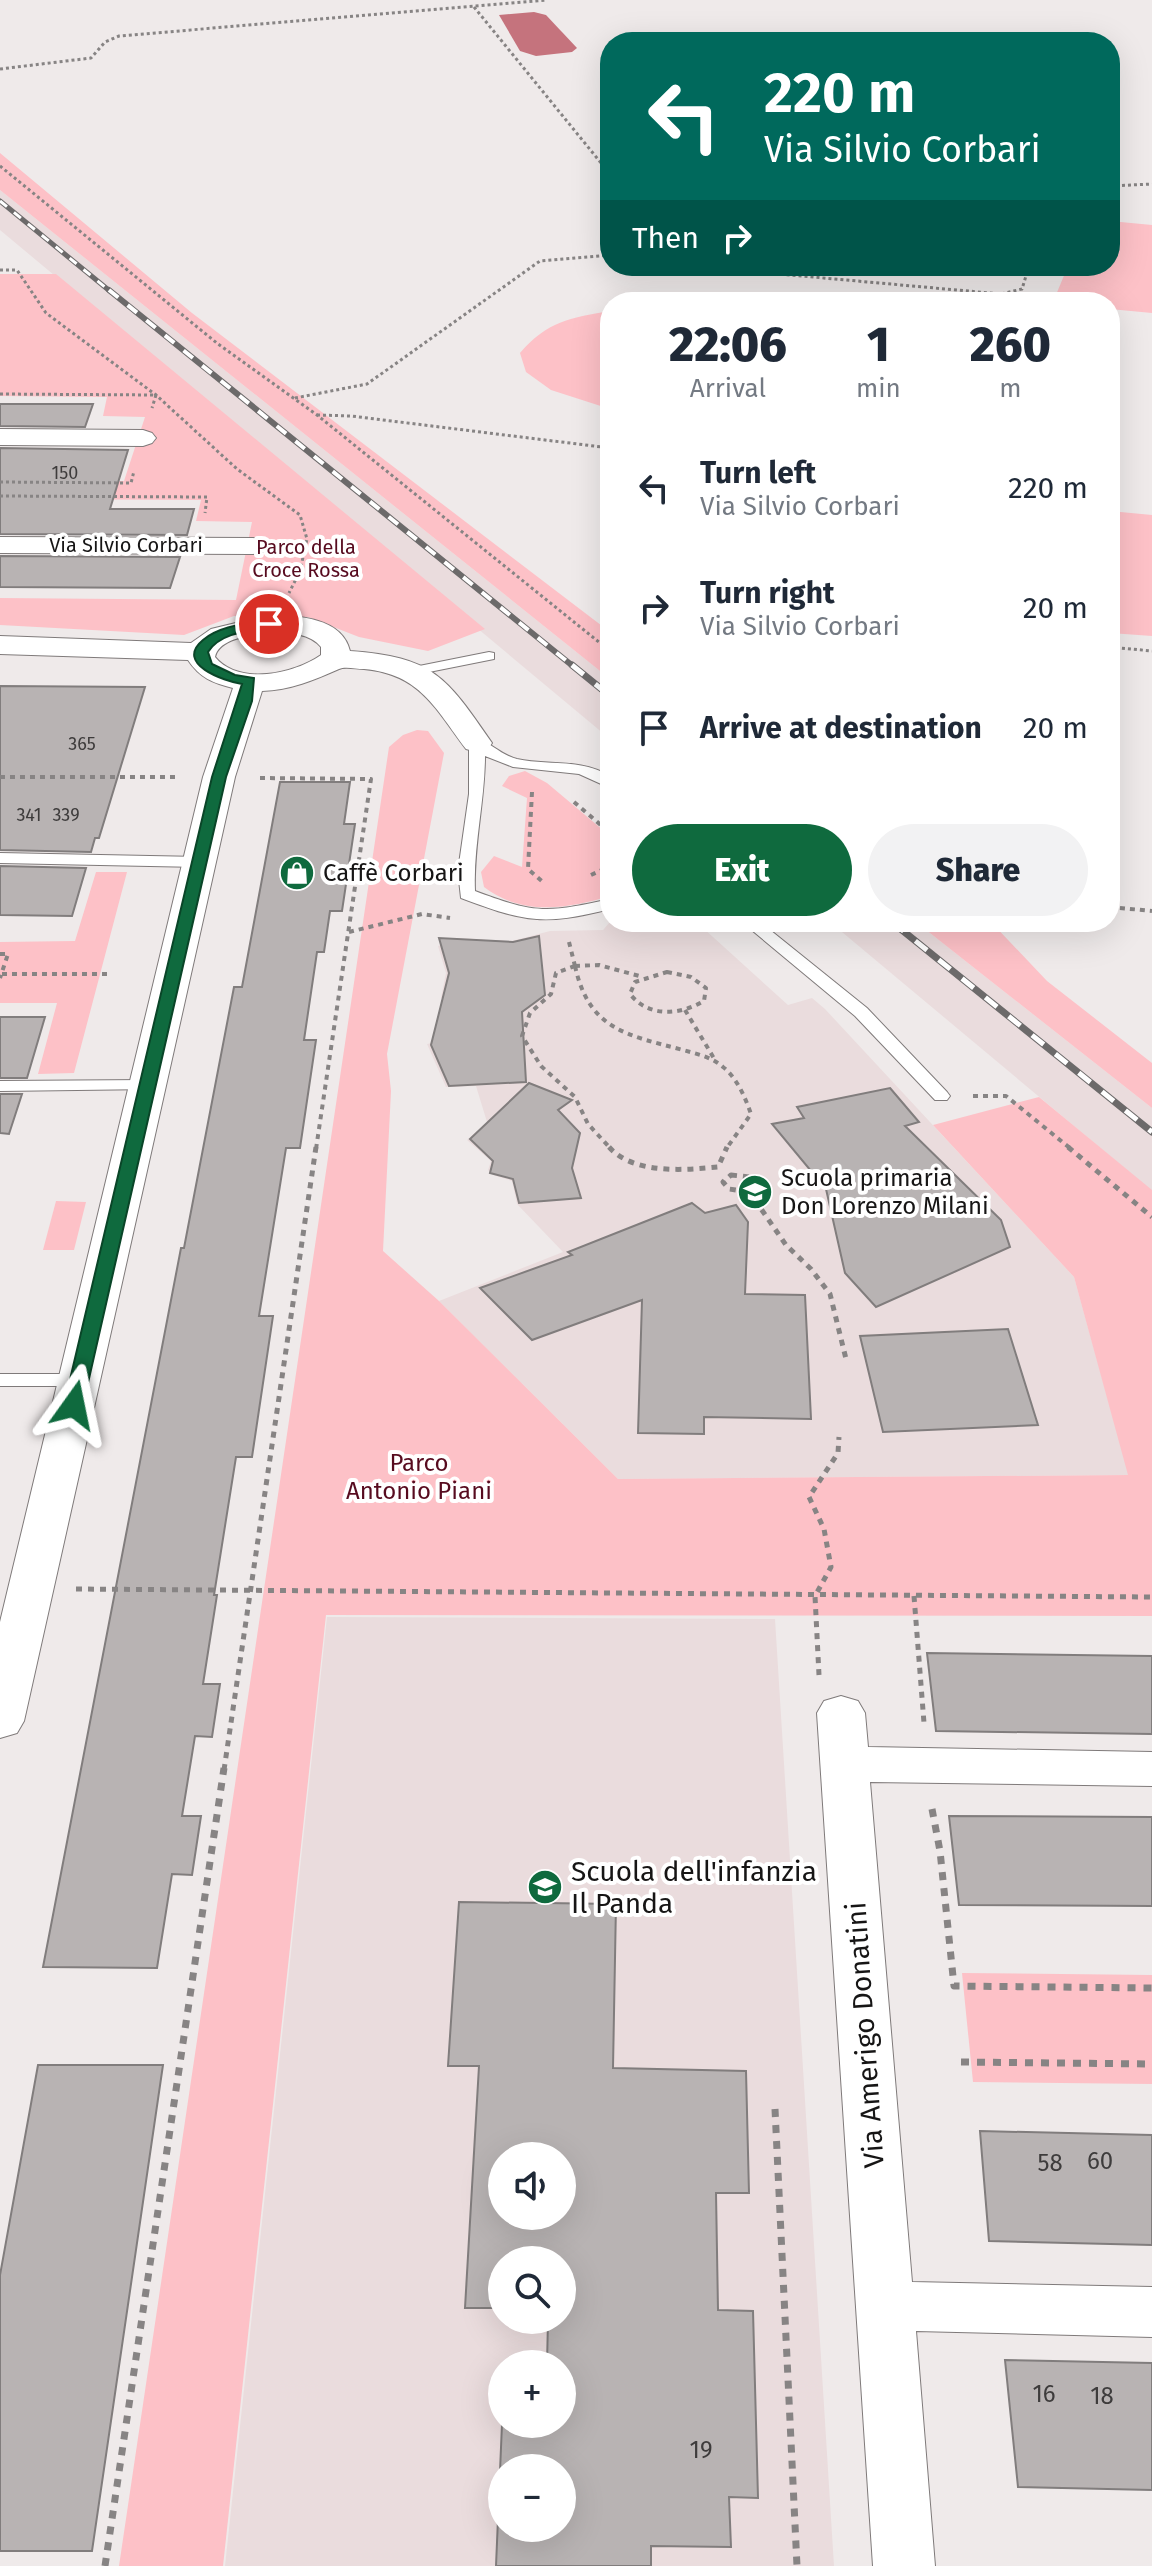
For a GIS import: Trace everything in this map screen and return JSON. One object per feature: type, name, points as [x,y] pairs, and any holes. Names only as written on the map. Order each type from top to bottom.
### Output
[{"type":"street","points":[[0,437],[143,438]]},
{"type":"street","name":"Via Silvio Corbari","points":[[0,545],[253,546]]},
{"type":"street","points":[[289,624],[308,628],[333,641],[337,649],[335,658],[326,667],[292,679],[249,681],[231,678],[207,667],[201,652],[206,644],[232,630],[289,624]]},
{"type":"street","points":[[0,645],[201,652]]},
{"type":"street","points":[[335,658],[414,671],[436,692],[477,743]]},
{"type":"street","points":[[0,1721],[219,777],[246,701],[249,681]]},
{"type":"street","points":[[835,1720],[1152,1769]]},
{"type":"street","name":"Via Amerigo Donatini","points":[[835,1720],[904,2566]]},
{"type":"street","points":[[885,2306],[1152,2312]]},
{"type":"lane","points":[[414,671],[489,656]]},
{"type":"lane","points":[[477,743],[499,758],[520,763],[581,767],[600,777]]},
{"type":"lane","points":[[477,743],[477,794],[466,871],[467,894],[504,908],[542,916],[564,916],[600,907]]},
{"type":"lane","points":[[477,794],[499,771],[520,763]]},
{"type":"lane","points":[[0,858],[200,862]]},
{"type":"lane","points":[[761,932],[861,1012],[941,1096]]},
{"type":"lane","points":[[0,1086],[148,1085]]},
{"type":"lane","points":[[0,1380],[79,1380]]},
{"type":"path","points":[[0,69],[91,58],[105,42],[119,36],[546,0]]},
{"type":"path","points":[[474,6],[600,162]]},
{"type":"path","points":[[0,166],[218,344],[317,415],[600,643]]},
{"type":"path","points":[[1120,186],[1152,184]]},
{"type":"path","points":[[294,399],[367,384],[540,261],[600,256]]},
{"type":"path","points":[[802,276],[979,292]]},
{"type":"path","points":[[1009,292],[1022,289],[1026,276]]},
{"type":"path","points":[[317,415],[351,416],[600,447]]},
{"type":"path","points":[[127,496],[131,483]]},
{"type":"path","points":[[1120,648],[1152,651]]},
{"type":"path","points":[[0,777],[160,777]]},
{"type":"path","points":[[105,2566],[371,779],[247,778]]},
{"type":"path","points":[[532,788],[528,869],[551,888]]},
{"type":"path","points":[[522,838],[529,841]]},
{"type":"path","points":[[521,854],[528,857]]},
{"type":"path","points":[[1120,908],[1152,911]]},
{"type":"path","points":[[349,932],[422,914],[435,915]]},
{"type":"path","points":[[568,939],[586,1002],[612,1028],[661,1046],[715,1060]]},
{"type":"path","points":[[0,954],[8,954],[1,976],[109,974]]},
{"type":"path","points":[[643,977],[632,988],[634,1000],[661,1011],[685,1010],[704,1001],[706,988],[700,981],[667,972],[643,977],[610,966],[575,963],[556,973],[551,994],[530,1013],[522,1036],[541,1066],[575,1097],[588,1124],[615,1154],[646,1166],[687,1170],[718,1167],[731,1175],[750,1177],[755,1182],[748,1190],[739,1192],[726,1187],[724,1179],[731,1175]]},
{"type":"path","points":[[685,1010],[715,1060],[741,1088],[751,1114],[728,1146],[718,1167]]},
{"type":"path","points":[[941,1096],[1006,1096],[1152,1217]]},
{"type":"path","points":[[748,1190],[786,1245],[811,1269],[830,1294],[847,1363]]},
{"type":"path","points":[[835,1720],[815,1596],[831,1567],[824,1529],[809,1497],[838,1453],[839,1437]]},
{"type":"path","points":[[71,1589],[1152,1597]]},
{"type":"path","points":[[914,1596],[924,1723]]},
{"type":"path","points":[[932,1807],[940,1851],[954,1986],[1152,1988]]},
{"type":"path","points":[[961,2062],[1152,2064]]},
{"type":"path","points":[[775,2109],[797,2566]]},
{"type":"shaded area","points":[[534,12],[546,15],[577,48],[572,52],[536,56],[520,51],[499,15]]},
{"type":"shaded area","points":[[0,190],[600,671],[600,731],[0,230]]},
{"type":"shaded area","name":"Scuola primaria Don Lorenzo Milani","points":[[550,931],[708,932],[788,1005],[812,998],[825,1009],[1074,1277],[1129,1475],[618,1479],[439,1301],[563,1252],[517,1204],[512,1181],[493,1175],[488,1170],[491,1161],[467,1140],[487,1122],[476,1086],[446,1087],[427,1044],[468,1035],[472,1011],[441,998],[446,973],[438,946],[457,938],[512,941]]},
{"type":"shaded area","points":[[842,932],[929,932],[1152,1108],[1152,1191]]},
{"type":"shaded area","name":"Scuola dell'infanzia Il Panda","points":[[327,1617],[775,1619],[834,2566],[225,2566]]},
{"type":"green space","points":[[0,153],[192,313],[600,624],[600,671],[0,190]]},
{"type":"green space","points":[[1120,222],[1152,225],[1152,313],[1120,310],[1120,292],[1057,292],[1064,276],[1120,276]]},
{"type":"green space","name":"Parco della Croce Rossa","points":[[0,274],[56,274],[485,629],[428,651],[359,637],[308,617],[234,616],[184,635],[0,625],[0,598],[236,600],[252,522],[196,521],[201,500],[0,499],[0,480],[124,481],[145,417],[103,416],[107,397],[0,396]]},
{"type":"green space","points":[[600,313],[600,406],[551,390],[526,372],[520,353],[550,327]]},
{"type":"green space","points":[[1120,512],[1152,515],[1152,636],[1120,634]]},
{"type":"green space","name":"Parco Antonio Piani","points":[[417,730],[428,731],[444,753],[387,1054],[391,1091],[383,1251],[439,1301],[618,1479],[1128,1475],[1074,1277],[933,1125],[1039,1097],[1152,1190],[1152,1616],[326,1615],[223,2566],[119,2566],[389,747],[403,735]]},
{"type":"green space","points":[[525,771],[547,783],[600,828],[600,898],[561,907],[529,906],[499,896],[484,887],[481,872],[494,856],[522,867],[527,798],[502,786],[509,776]]},
{"type":"green space","points":[[96,872],[127,872],[74,1073],[38,1074],[57,1003],[0,1003],[0,942],[75,941]]},
{"type":"green space","points":[[929,932],[1000,932],[1047,981],[1152,1063],[1152,1108]]},
{"type":"green space","points":[[56,1201],[86,1202],[74,1250],[43,1250]]},
{"type":"green space","points":[[962,1973],[1152,1975],[1152,2084],[973,2082]]},
{"type":"building","points":[[0,404],[93,404],[85,427],[0,426]]},
{"type":"building","points":[[0,448],[128,450],[110,509],[194,509],[187,535],[0,534]]},
{"type":"building","points":[[0,556],[180,557],[170,588],[0,587]]},
{"type":"building","points":[[0,686],[145,687],[99,838],[95,838],[91,852],[0,850]]},
{"type":"building","points":[[280,782],[350,782],[344,824],[355,824],[342,911],[330,911],[324,952],[317,952],[304,1040],[316,1040],[300,1148],[286,1148],[259,1316],[273,1316],[252,1457],[236,1457],[214,1595],[217,1595],[203,1684],[220,1684],[212,1737],[195,1736],[182,1816],[201,1816],[192,1875],[172,1874],[157,1968],[43,1967],[181,1248],[184,1248],[234,987],[242,987]]},
{"type":"building","points":[[0,866],[86,868],[72,916],[0,915]]},
{"type":"building","points":[[539,936],[545,995],[522,1012],[526,1082],[449,1086],[431,1045],[449,973],[439,938],[513,942]]},
{"type":"building","points":[[0,1017],[45,1017],[27,1078],[0,1078]]},
{"type":"building","points":[[529,1083],[572,1100],[558,1110],[580,1133],[572,1168],[581,1198],[519,1203],[513,1179],[490,1173],[493,1161],[470,1139]]},
{"type":"building","points":[[890,1088],[919,1122],[905,1126],[1001,1220],[1010,1247],[876,1307],[845,1273],[826,1189],[772,1124],[804,1118],[797,1107]]},
{"type":"building","points":[[0,1094],[22,1094],[9,1134],[0,1133]]},
{"type":"building","points":[[692,1203],[705,1213],[736,1205],[748,1222],[745,1294],[805,1295],[811,1419],[704,1417],[704,1434],[638,1433],[642,1300],[532,1340],[480,1288],[572,1255],[568,1252]]},
{"type":"building","points":[[1008,1329],[1038,1425],[883,1432],[860,1336]]},
{"type":"building","points":[[927,1653],[1152,1656],[1152,1734],[936,1731]]},
{"type":"building","points":[[949,1816],[1152,1817],[1152,1906],[959,1905]]},
{"type":"building","points":[[459,1902],[616,1904],[613,2068],[746,2071],[749,2193],[716,2193],[718,2310],[753,2311],[758,2498],[729,2497],[731,2547],[651,2546],[651,2566],[496,2566],[497,2542],[576,2542],[576,2454],[501,2454],[501,2438],[576,2438],[576,2350],[547,2350],[548,2334],[576,2334],[576,2246],[488,2246],[488,2308],[465,2308],[479,2066],[448,2066]]},
{"type":"building","points":[[38,2065],[163,2065],[92,2551],[0,2551],[0,2275]]},
{"type":"building","points":[[980,2131],[1152,2135],[1152,2245],[989,2241]]},
{"type":"building","points":[[1005,2360],[1152,2363],[1152,2490],[1018,2487]]},
{"type":"railway","points":[[0,201],[111,292]]},
{"type":"railway","points":[[109,290],[574,667]]},
{"type":"railway","points":[[572,665],[600,688]]},
{"type":"railway","points":[[904,932],[1152,1132]]},
{"type":"place","name":"Caffè Corbari","points":[[297,873]]},
{"type":"place","name":"Scuola primaria Don Lorenzo Milani","points":[[755,1192]]},
{"type":"place","name":"Scuola dell'infanzia Il Panda","points":[[545,1887]]},
{"type":"route","points":[[74,1405],[219,777],[246,701],[249,681],[218,674],[207,667],[201,652],[217,636],[232,630],[269,624]]}]
